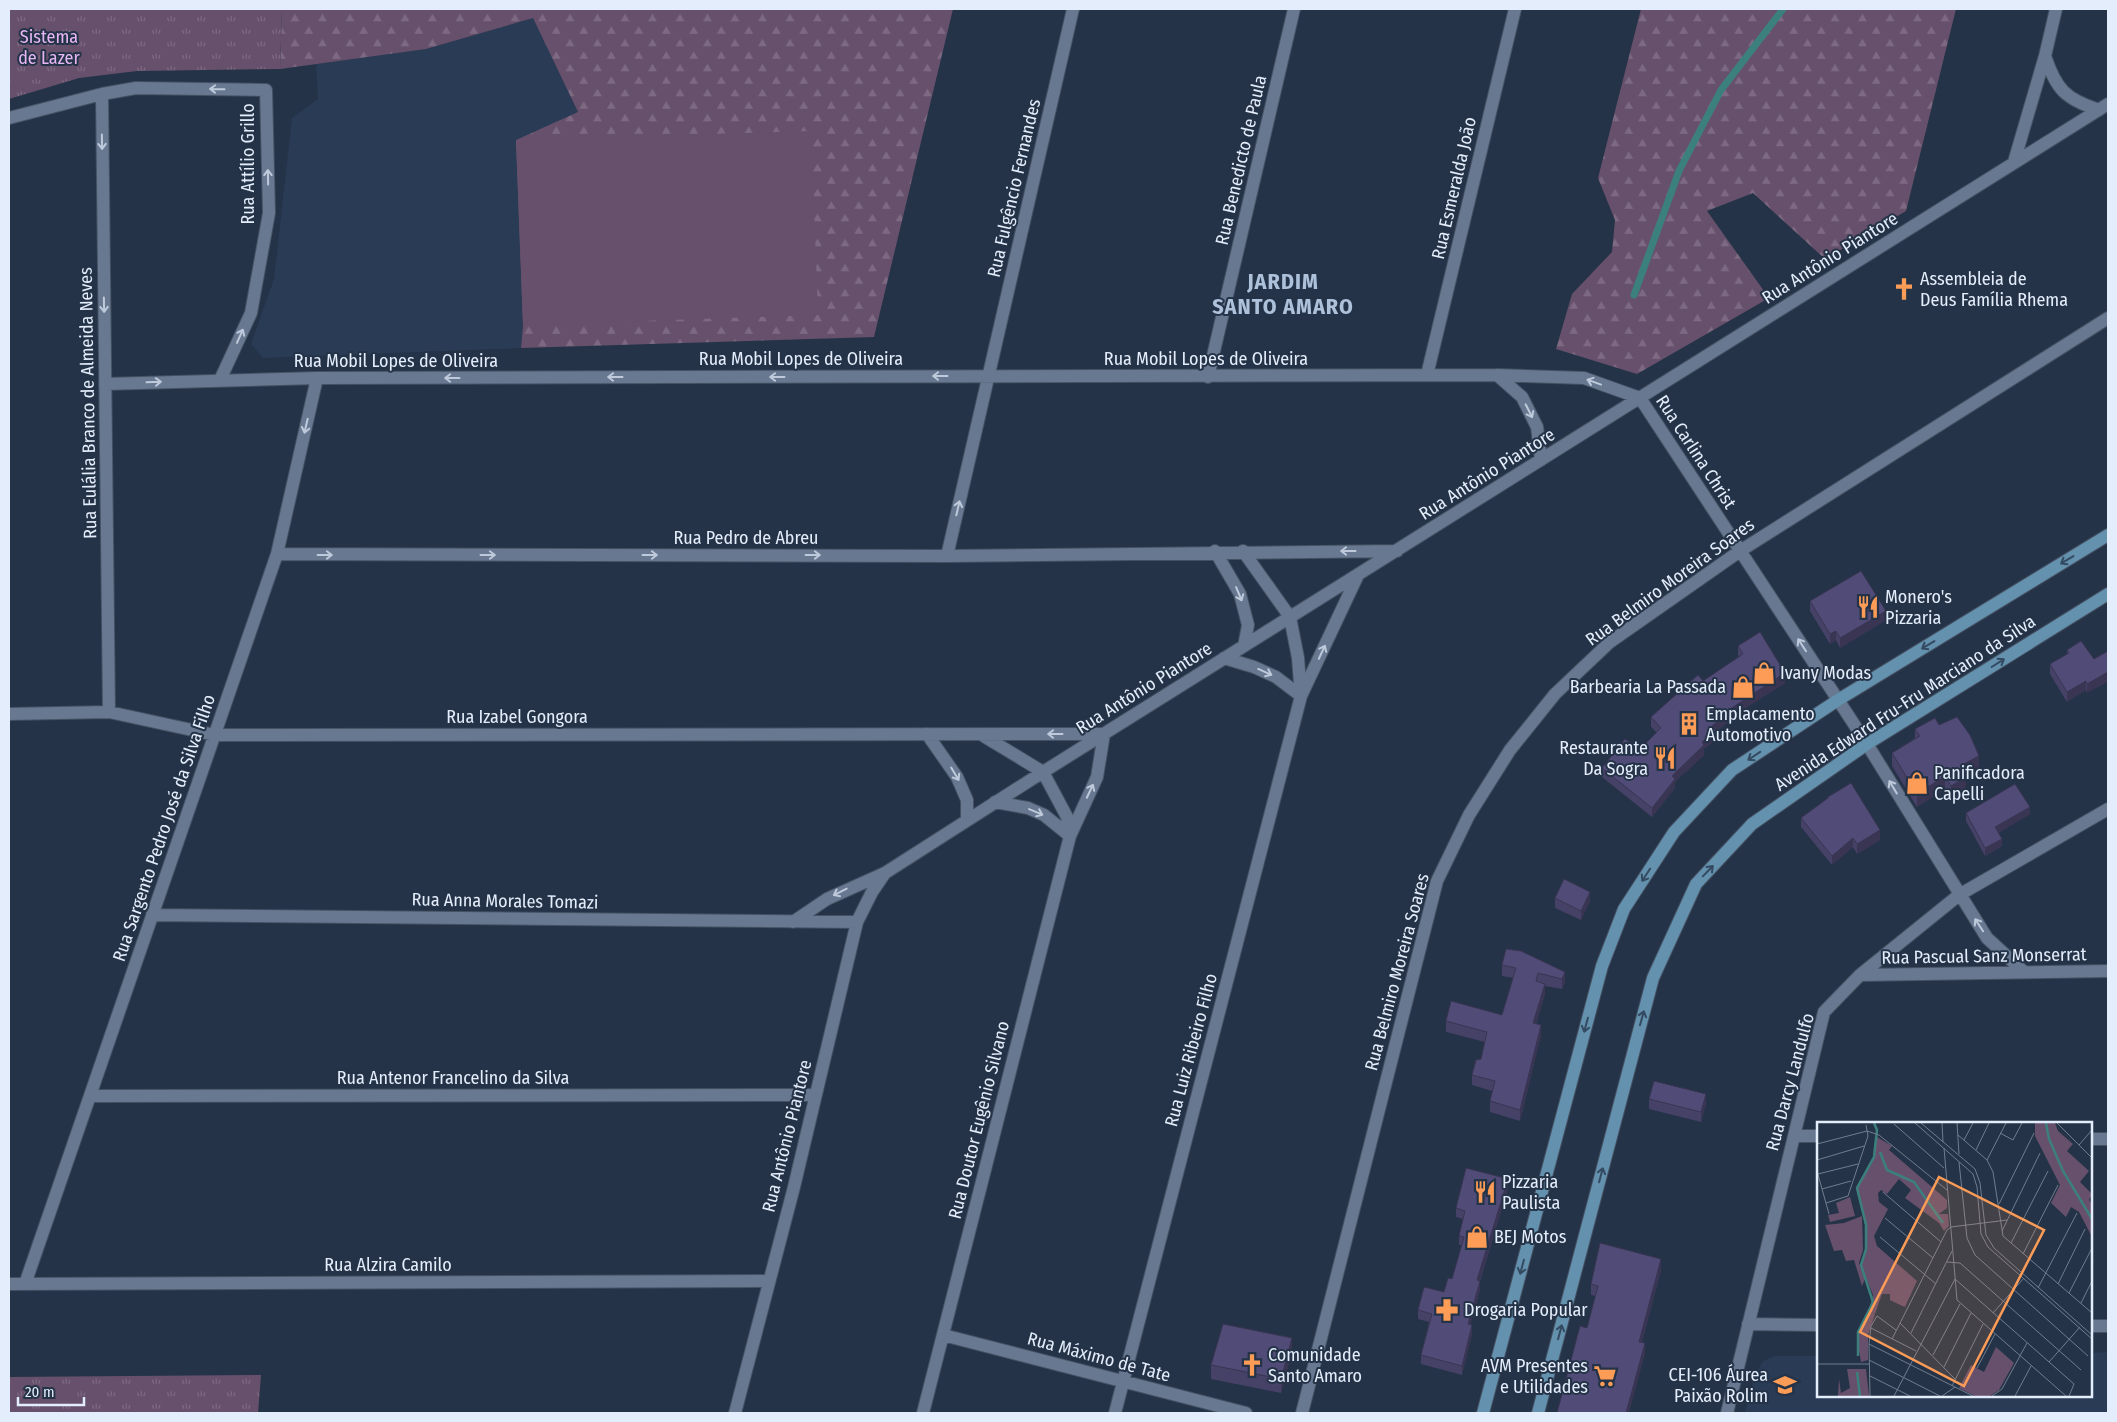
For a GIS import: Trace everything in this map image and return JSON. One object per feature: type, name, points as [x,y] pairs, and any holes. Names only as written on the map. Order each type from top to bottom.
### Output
[{"type":"main road","name":"Avenida Edward Fru-Fru Marciano da Silva","points":[[1483,1413],[1602,966],[1624,909],[1674,832],[1732,770],[1838,700],[2108,535]]},
{"type":"main road","name":"Avenida Edward Fru-Fru Marciano da Silva","points":[[1538,1413],[1653,978],[1696,884],[1752,824],[1867,744],[2108,594]]},
{"type":"street","name":"Rua Fulgêncio Fernandes","points":[[947,556],[1073,9]]},
{"type":"street","name":"Rua Benedicto de Paula","points":[[1208,377],[1294,9]]},
{"type":"street","name":"Rua Esmeralda João","points":[[1428,376],[1515,9]]},
{"type":"street","points":[[2014,162],[2045,56],[2056,9]]},
{"type":"street","points":[[2045,56],[2053,79],[2067,96],[2082,105],[2104,107]]},
{"type":"street","name":"Rua Attílio Grillo","points":[[102,94],[136,88],[266,90],[269,213],[251,312],[220,380]]},
{"type":"street","points":[[9,118],[102,94]]},
{"type":"street","name":"Rua Eulália Branco de Almeida Neves","points":[[102,94],[109,712]]},
{"type":"street","name":"Rua Antônio Piantore","points":[[793,922],[827,899],[885,873],[1224,658],[2104,107]]},
{"type":"street","name":"Rua Belmiro Moreira Soares","points":[[1302,1413],[1437,881],[1469,815],[1510,750],[1555,694],[1610,642],[1740,551],[2108,318]]},
{"type":"street","name":"Rua Mobil Lopes de Oliveira","points":[[105,384],[318,378],[1497,375],[1584,378],[1640,398]]},
{"type":"street","points":[[1497,375],[1522,397],[1526,404],[1537,427],[1541,460]]},
{"type":"street","name":"Rua Sargento Pedro José da Silva Filho","points":[[25,1284],[277,554],[318,378]]},
{"type":"street","name":"Rua Carlina Christ","points":[[1640,398],[1867,744],[1987,938],[2024,972]]},
{"type":"street","points":[[1215,551],[1240,594],[1248,625],[1244,646]]},
{"type":"street","name":"Rua Pedro de Abreu","points":[[277,554],[947,556],[1215,551],[1396,551]]},
{"type":"street","points":[[1243,551],[1290,618]]},
{"type":"street","name":"Rua Luiz Ribeiro Filho","points":[[1115,1413],[1301,696],[1358,575]]},
{"type":"street","name":"Rua Luiz Ribeiro Filho","points":[[1290,618],[1298,658],[1301,696]]},
{"type":"street","points":[[1224,658],[1254,667],[1276,677],[1301,696]]},
{"type":"street","name":"Rua Izabel Gongora","points":[[9,714],[109,712],[215,734],[1104,734]]},
{"type":"street","points":[[928,734],[957,777],[967,800],[967,820]]},
{"type":"street","points":[[979,734],[1043,772]]},
{"type":"street","name":"Rua Doutor Eugênio Silvano","points":[[923,1413],[1070,836],[1097,777],[1104,734]]},
{"type":"street","name":"Rua Doutor Eugênio Silvano","points":[[1043,772],[1066,817],[1070,836]]},
{"type":"street","points":[[995,802],[1028,808],[1044,815],[1070,836]]},
{"type":"street","name":"Rua Darcy Landulfo","points":[[1726,1413],[1824,1012],[1860,975],[1959,895],[2108,809]]},
{"type":"street","name":"Rua Antônio Piantore","points":[[735,1413],[816,1095],[857,922],[872,892],[885,873]]},
{"type":"street","name":"Rua Anna Morales Tomazi","points":[[152,915],[857,922]]},
{"type":"street","name":"Rua Pascual Sanz Monserrat","points":[[1860,975],[2108,971]]},
{"type":"street","name":"Rua Antenor Francelino da Silva","points":[[90,1096],[816,1095]]},
{"type":"street","points":[[1794,1136],[1817,1136]]},
{"type":"street","points":[[2092,1139],[2108,1139]]},
{"type":"street","name":"Rua Alzira Camilo","points":[[9,1284],[768,1281]]},
{"type":"street","points":[[1748,1324],[1817,1325]]},
{"type":"street","points":[[2092,1326],[2108,1326]]},
{"type":"street","name":"Rua Máximo de Tate","points":[[943,1335],[1246,1413]]},
{"type":"shaded area","points":[[533,18],[578,112],[523,325],[521,348],[263,358],[251,344],[274,279],[292,118],[318,99],[316,64],[426,49]]},
{"type":"shaded area","name":"CEI-106 Áurea Paixão Rolim","points":[[2108,1352],[2108,1413],[1745,1413],[1755,1374],[1763,1361],[1775,1356],[1817,1356],[1817,1397],[2092,1397],[2092,1353]]},
{"type":"green space","name":"Sistema de Lazer","points":[[9,9],[282,9],[280,69],[137,71],[79,78],[9,99]]},
{"type":"green space","points":[[282,9],[953,9],[874,337],[521,348],[523,325],[516,140],[578,112],[533,18],[426,49],[280,69]]},
{"type":"green space","points":[[1641,9],[1956,9],[1906,211],[1825,259],[1753,193],[1707,211],[1769,298],[1637,374],[1556,349],[1572,294],[1612,252],[1615,220],[1598,178]]},
{"type":"green space","points":[[811,131],[818,315],[523,325],[516,140]]},
{"type":"green space","points":[[261,1375],[258,1413],[9,1413],[9,1377]]},
{"type":"building","points":[[1861,571],[1886,611],[1840,638],[1836,631],[1830,634],[1810,601]]},
{"type":"building","points":[[1760,632],[1785,673],[1727,711],[1712,726],[1716,730],[1702,742],[1704,745],[1672,776],[1675,779],[1652,808],[1602,768],[1625,739],[1639,750],[1661,728],[1651,717],[1698,675],[1703,681],[1743,654],[1738,646]]},
{"type":"building","points":[[2081,641],[2094,659],[2108,651],[2108,672],[2087,684],[2086,681],[2067,692],[2050,664],[2069,653],[2067,650]]},
{"type":"building","points":[[1957,717],[1970,735],[1979,756],[1960,766],[1966,777],[1951,786],[1945,776],[1917,794],[1892,753],[1920,736],[1915,729],[1935,718],[1939,725]]},
{"type":"building","points":[[1851,783],[1880,830],[1857,844],[1853,838],[1832,856],[1801,818],[1828,797]]},
{"type":"building","points":[[2015,784],[2030,807],[1995,827],[2002,839],[1985,848],[1966,813]]},
{"type":"building","points":[[1564,879],[1590,892],[1581,911],[1555,898]]},
{"type":"building","points":[[1506,949],[1521,951],[1565,972],[1562,979],[1538,973],[1536,981],[1545,984],[1533,1023],[1541,1025],[1520,1110],[1490,1101],[1495,1081],[1472,1075],[1476,1060],[1481,1059],[1487,1032],[1446,1021],[1451,1001],[1502,1015],[1516,968],[1502,965]]},
{"type":"building","points":[[1654,1081],[1706,1094],[1701,1112],[1649,1099]]},
{"type":"building","points":[[1466,1168],[1508,1179],[1477,1280],[1480,1281],[1468,1324],[1472,1325],[1462,1366],[1421,1355],[1432,1314],[1418,1310],[1424,1287],[1444,1292],[1448,1278],[1452,1279],[1464,1237],[1459,1236],[1465,1211],[1456,1208]]},
{"type":"building","points":[[1600,1243],[1661,1259],[1639,1342],[1645,1343],[1626,1413],[1557,1413],[1580,1326],[1587,1328],[1598,1286],[1591,1284]]},
{"type":"building","name":"Comunidade Santo Amaro","points":[[1223,1324],[1292,1338],[1281,1379],[1211,1365]]},
{"type":"waterway","points":[[1634,295],[1679,171],[1721,90],[1783,9]]},
{"type":"place","name":"Assembleia de Deus Família Rhema","points":[[1904,289]]},
{"type":"place","name":"Monero's Pizzaria","points":[[1868,607]]},
{"type":"place","name":"Ivany Modas","points":[[1764,673]]},
{"type":"place","name":"Barbearia La Passada","points":[[1743,687]]},
{"type":"place","name":"Emplacamento Automotivo","points":[[1689,724]]},
{"type":"place","name":"Restaurante Da Sogra","points":[[1665,758]]},
{"type":"place","name":"Panificadora Capelli","points":[[1917,783]]},
{"type":"place","name":"Pizzaria Paulista","points":[[1485,1192]]},
{"type":"place","name":"BEJ Motos","points":[[1477,1237]]},
{"type":"place","name":"Drogaria Popular","points":[[1447,1310]]},
{"type":"place","name":"Comunidade Santo Amaro","points":[[1252,1365]]},
{"type":"place","name":"AVM Presentes e Utilidades","points":[[1605,1376]]},
{"type":"place","name":"CEI-106 Áurea Paixão Rolim","points":[[1785,1385]]},
{"type":"district","name":"JARDIM SANTO AMARO","points":[[1283,294]]}]
